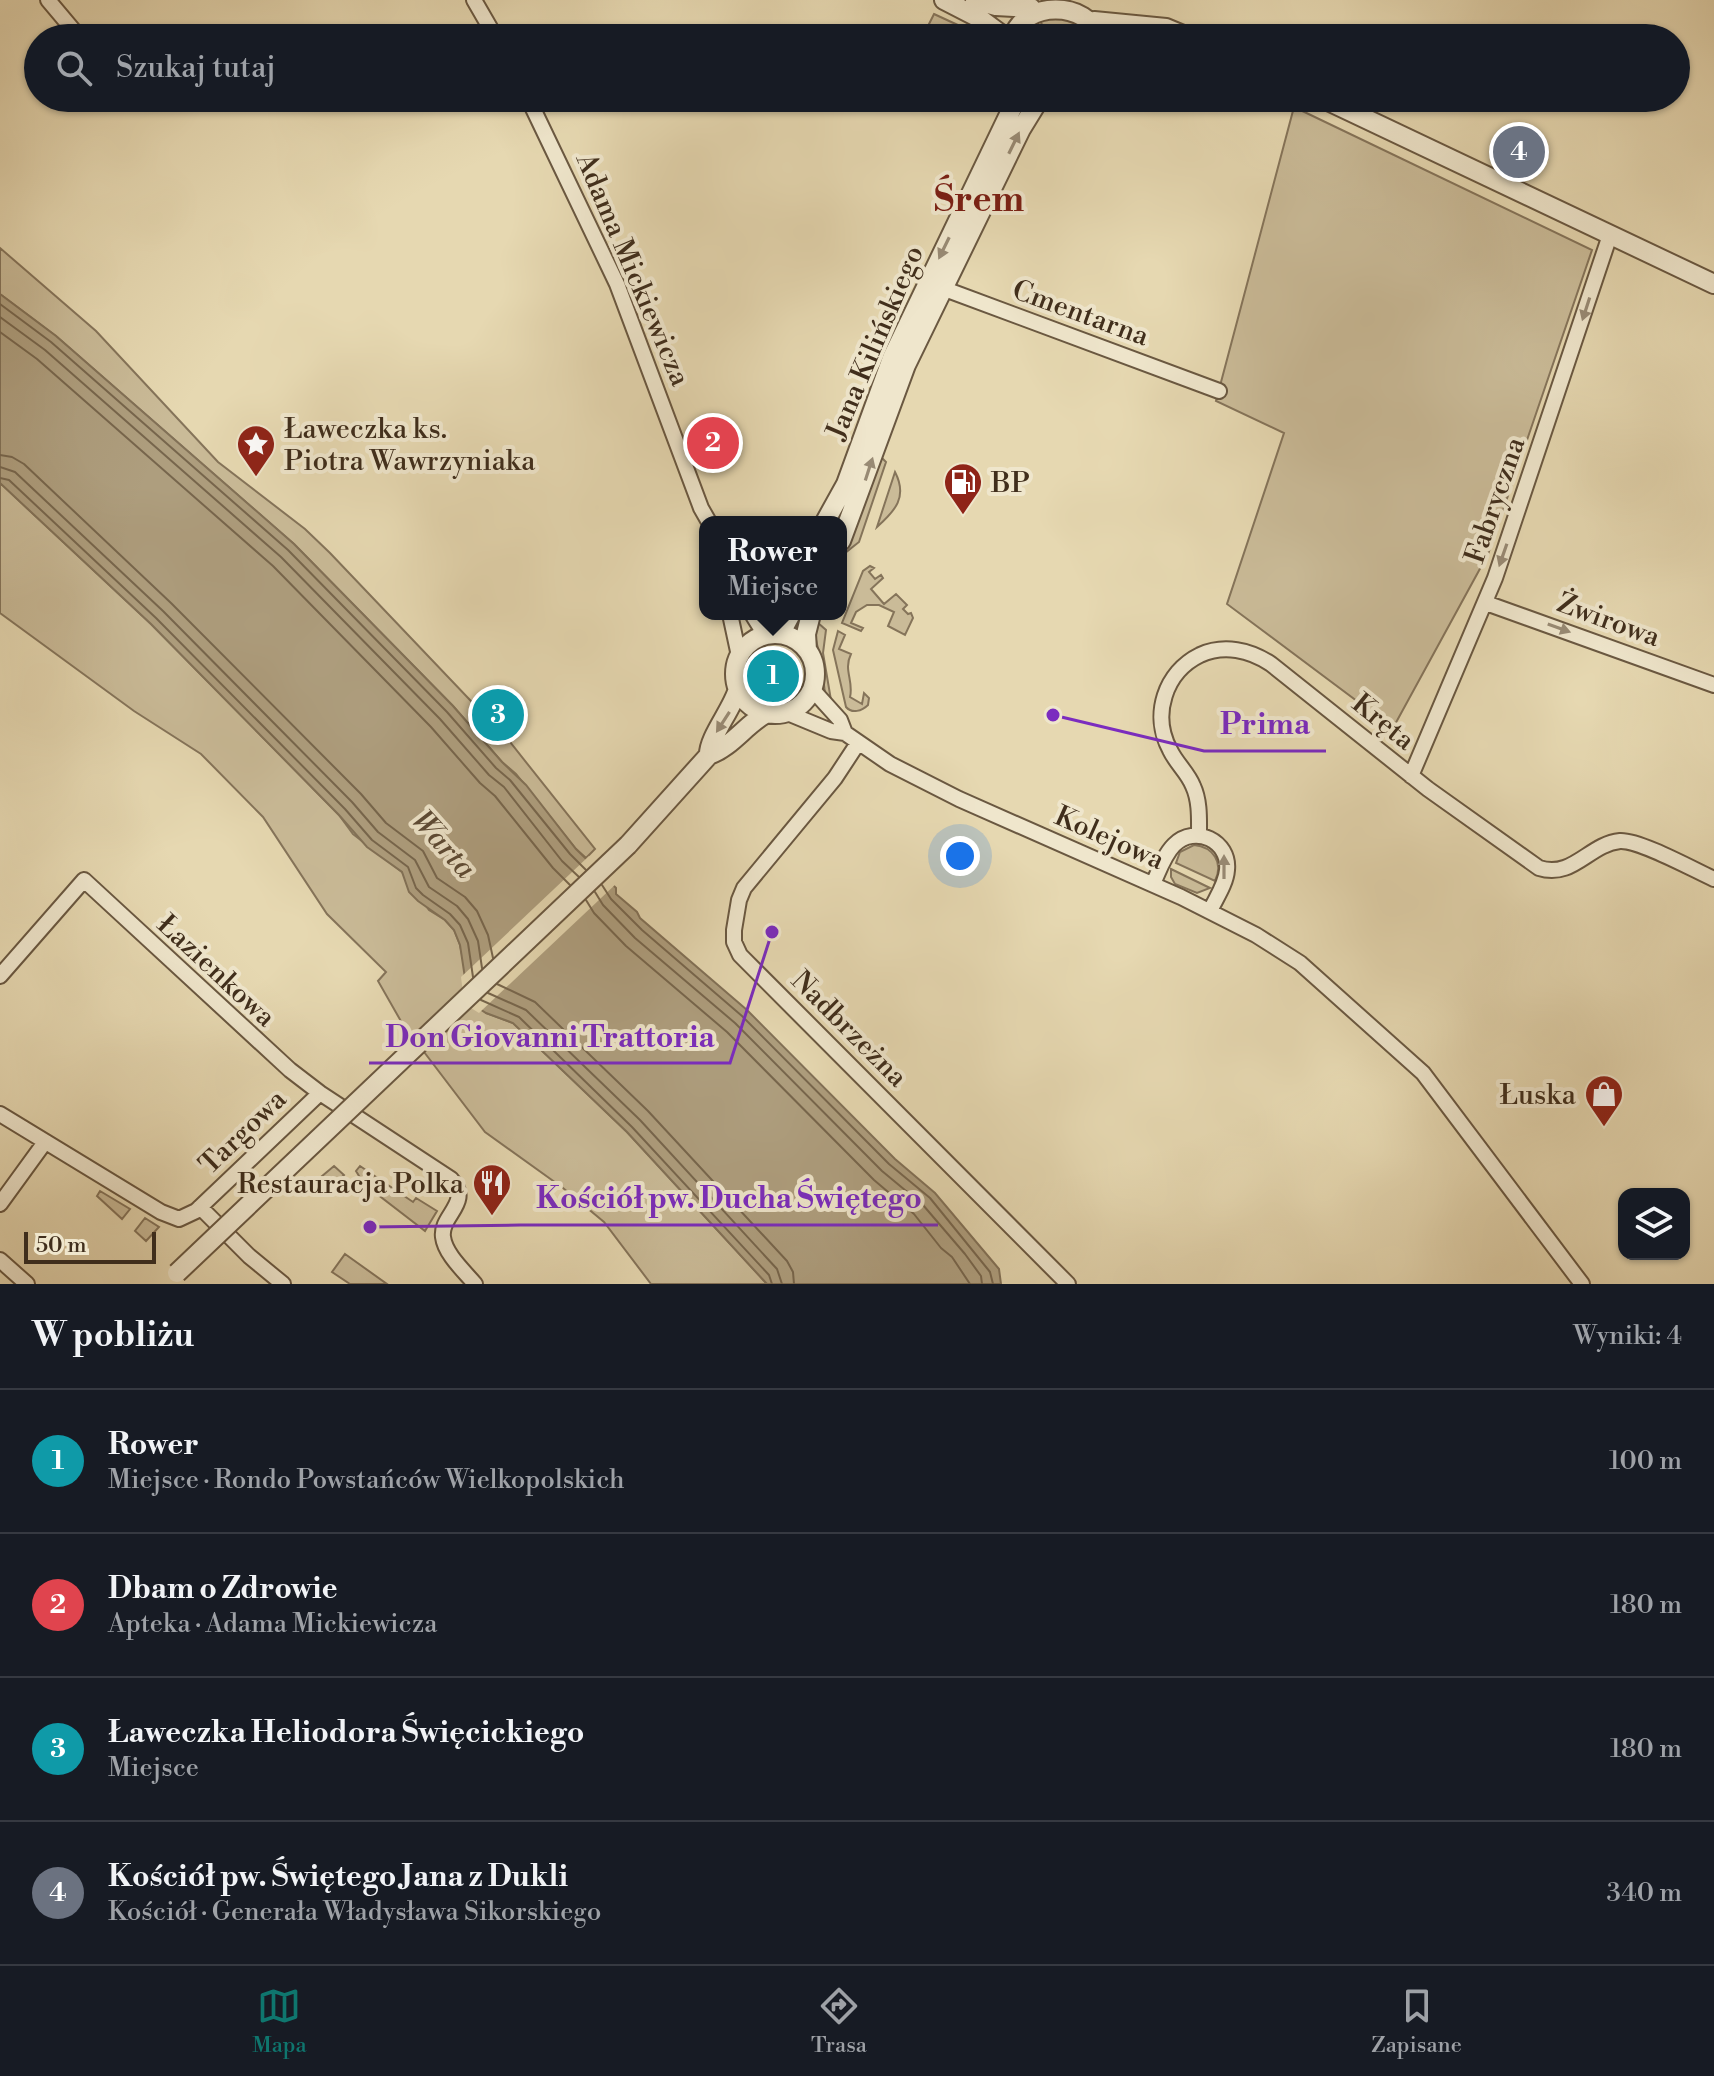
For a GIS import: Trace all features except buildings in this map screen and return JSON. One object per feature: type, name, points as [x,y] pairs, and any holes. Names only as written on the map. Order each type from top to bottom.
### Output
[{"type":"street","points":[[48,0],[68,24]]},
{"type":"street","points":[[474,0],[488,24]]},
{"type":"street","points":[[944,0],[987,24]]},
{"type":"street","points":[[975,0],[996,6],[1031,8],[1054,0],[1073,4],[1093,18],[1137,24]]},
{"type":"street","points":[[1019,24],[1031,8]]},
{"type":"street","name":"Adama Mickiewicza","points":[[535,112],[617,284],[706,516]]},
{"type":"street","name":"Jana Kilińskiego","points":[[847,525],[936,282],[1011,112]]},
{"type":"street","name":"Jana Kilińskiego","points":[[828,516],[846,484],[892,358],[1031,112]]},
{"type":"street","points":[[1351,112],[1714,284]]},
{"type":"street","name":"Fabryczna","points":[[1411,776],[1486,603],[1610,235]]},
{"type":"street","name":"Cmentarna","points":[[936,282],[1219,391]]},
{"type":"street","name":"Adama Mickiewicza","points":[[701,508],[702,516]]},
{"type":"street","name":"Żwirowa","points":[[1486,603],[1714,685]]},
{"type":"street","points":[[731,620],[739,656],[735,678],[738,689],[755,708],[776,712]]},
{"type":"street","points":[[757,620],[770,635],[788,636],[807,650]]},
{"type":"street","points":[[739,656],[745,647],[770,635],[785,620]]},
{"type":"street","points":[[171,1279],[628,845],[709,755],[724,748],[749,723],[805,699],[812,689],[815,676],[807,650],[810,620]]},
{"type":"street","name":"Kręta","points":[[1199,835],[1196,794],[1166,742],[1161,716],[1166,692],[1175,674],[1204,653],[1240,650],[1263,658],[1411,776],[1539,868],[1555,871],[1568,868],[1607,845],[1628,842],[1714,879]]},
{"type":"street","points":[[709,755],[711,740],[727,716],[738,689]]},
{"type":"street","name":"Kolejowa","points":[[812,689],[842,723],[845,733]]},
{"type":"street","name":"Kolejowa","points":[[776,712],[845,733],[950,795],[1153,884],[1288,954],[1347,1002],[1432,1082],[1582,1284]]},
{"type":"street","name":"Nadbrzeżna","points":[[858,743],[835,778],[744,888],[734,923],[735,947],[1068,1284]]},
{"type":"street","points":[[1153,884],[1174,845],[1185,837],[1206,836],[1219,845],[1227,863],[1226,877],[1210,911]]},
{"type":"street","name":"Łazienkowa","points":[[0,976],[84,880],[260,1045],[320,1093],[445,1174],[455,1184],[457,1202],[442,1234],[448,1251],[475,1284]]},
{"type":"street","name":"Targowa","points":[[0,1114],[168,1216],[184,1218],[200,1207],[320,1093]]},
{"type":"street","points":[[0,1204],[50,1145]]},
{"type":"street","name":"Targowa","points":[[200,1207],[249,1256],[283,1284]]},
{"type":"street","points":[[0,1260],[27,1284]]},
{"type":"shaded area","points":[[934,14],[956,24],[929,24]]},
{"type":"shaded area","points":[[1052,15],[1079,24],[1042,24],[1040,21]]},
{"type":"shaded area","points":[[1293,112],[1304,112],[1592,250],[1488,554],[1393,728],[1227,604],[1284,433],[1216,401]]},
{"type":"shaded area","points":[[0,248],[96,331],[218,462],[305,529],[330,553],[510,742],[595,849],[586,858],[516,774],[453,706],[294,544],[56,336],[0,294]]},
{"type":"shaded area","points":[[879,455],[886,462],[859,542],[847,551]]},
{"type":"shaded area","points":[[895,472],[900,489],[898,503],[877,527]]},
{"type":"shaded area","points":[[0,483],[151,624],[339,815],[353,834],[402,872],[429,910],[454,930],[464,964],[486,1013],[513,1023],[627,1132],[767,1284],[651,1284],[604,1222],[485,1132],[402,1023],[378,981],[386,972],[327,914],[263,817],[201,754],[134,711],[0,613]]},
{"type":"shaded area","points":[[870,566],[874,568],[869,572],[875,579],[881,575],[883,578],[871,589],[884,604],[896,594],[907,605],[903,609],[913,618],[905,635],[888,626],[894,612],[879,605],[867,605],[856,612],[851,623],[863,628],[861,631],[842,623],[847,620],[847,611],[863,571]]},
{"type":"shaded area","points":[[817,622],[826,630],[823,653],[831,700],[825,693],[816,639]]},
{"type":"shaded area","points":[[838,631],[845,635],[839,649],[851,654],[848,665],[850,697],[862,704],[864,693],[869,698],[868,705],[860,710],[846,707],[833,650]]},
{"type":"shaded area","points":[[775,648],[793,656],[801,674],[793,692],[775,700],[757,692],[749,674],[757,656]]},
{"type":"shaded area","points":[[1194,845],[1207,849],[1215,857],[1218,868],[1215,881],[1176,863],[1180,852]]},
{"type":"shaded area","points":[[1171,869],[1210,888],[1197,893],[1175,884]]},
{"type":"shaded area","points":[[334,1166],[344,1175],[328,1192],[315,1182]]},
{"type":"shaded area","points":[[360,1166],[413,1202],[416,1198],[437,1211],[425,1231],[364,1184],[356,1171]]},
{"type":"shaded area","points":[[100,1191],[130,1209],[122,1219],[97,1196]]},
{"type":"shaded area","points":[[145,1218],[159,1227],[146,1241],[135,1231]]},
{"type":"shaded area","points":[[345,1254],[387,1284],[350,1284],[332,1272]]},
{"type":"water","name":"Warta","points":[[0,294],[56,336],[294,544],[526,785],[576,849],[616,888],[616,894],[747,1010],[895,1159],[935,1193],[999,1269],[1001,1284],[767,1284],[627,1132],[513,1023],[474,1005],[467,991],[460,945],[454,930],[409,892],[402,872],[367,847],[151,624],[0,483]]},
{"type":"pier","points":[[589,856],[617,883],[479,1013],[471,1008],[463,993],[461,977]]},
{"type":"place","name":"Kościół pw. Świętego Jana z Dukli","points":[[1519,152]]},
{"type":"place","name":"Dbam o Zdrowie","points":[[713,443]]},
{"type":"place","name":"Ławeczka ks. Piotra Wawrzyniaka","points":[[256,478]]},
{"type":"place","name":"BP","points":[[963,516]]},
{"type":"place","name":"Rower","points":[[773,676]]},
{"type":"place","name":"Ławeczka Heliodora Święcickiego","points":[[498,715]]},
{"type":"place","name":"Prima","points":[[1053,715]]},
{"type":"place","name":"Don Giovanni Trattoria","points":[[772,932]]},
{"type":"place","name":"Łuska","points":[[1604,1128]]},
{"type":"place","name":"Restauracja Polka","points":[[492,1217]]},
{"type":"place","name":"Kościół pw. Ducha Świętego","points":[[370,1227]]},
{"type":"district","name":"Śrem","points":[[979,198]]}]
